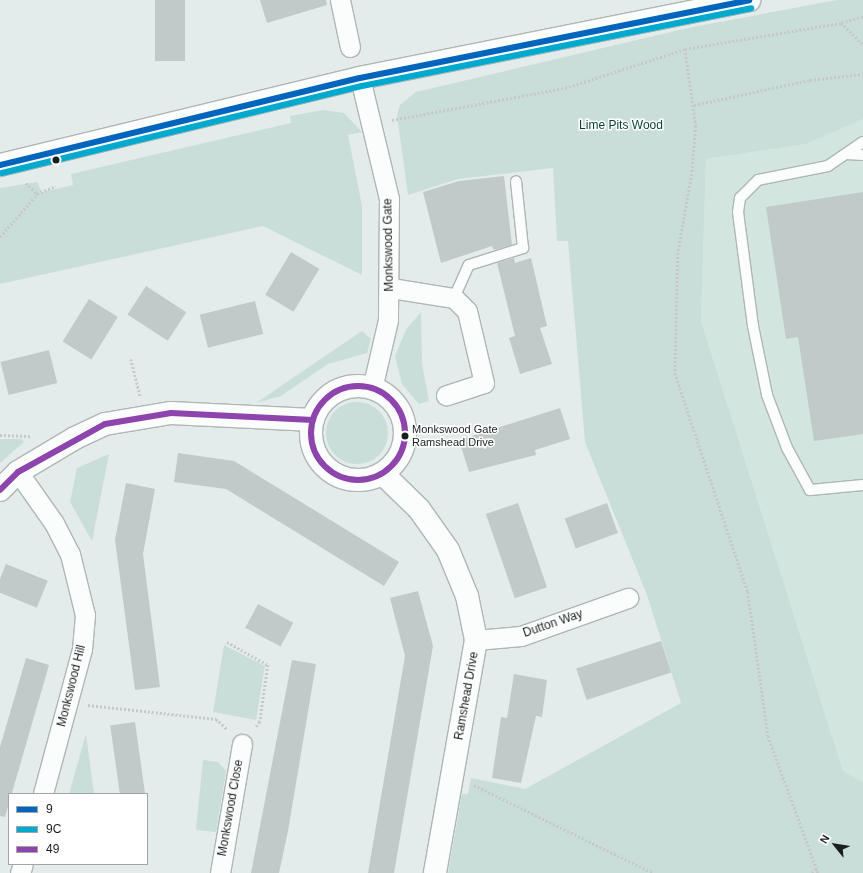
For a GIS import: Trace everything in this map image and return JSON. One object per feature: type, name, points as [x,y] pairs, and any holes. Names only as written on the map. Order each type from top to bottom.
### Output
[{"type":"street","points":[[340,0],[350,47]]},
{"type":"street","points":[[0,166],[360,78],[749,0]]},
{"type":"street","name":"Monkswood Gate","points":[[360,78],[390,199],[391,288],[384,348],[372,389]]},
{"type":"street","points":[[391,288],[454,298],[467,311],[484,383],[446,395]]},
{"type":"street","points":[[355,386],[372,389],[392,401],[404,425],[401,453],[383,474],[357,481],[330,472],[314,451],[313,420],[331,394],[355,386]]},
{"type":"street","points":[[0,490],[18,472],[81,435],[105,424],[171,413],[313,420]]},
{"type":"street","name":"Monkswood Hill","points":[[18,472],[54,523],[70,554],[79,583],[85,615],[83,642],[69,701],[43,793]]},
{"type":"street","name":"Ramshead Drive","points":[[383,474],[419,509],[448,550],[467,596],[476,640],[435,873]]},
{"type":"street","name":"Dutton Way","points":[[476,640],[521,636],[628,598]]},
{"type":"street","name":"Monkswood Close","points":[[220,873],[242,744]]},
{"type":"lane","points":[[863,142],[828,166],[758,180],[740,198],[738,212],[753,326],[767,395],[787,448],[810,490],[863,485]]},
{"type":"lane","points":[[847,154],[863,155]]},
{"type":"lane","points":[[454,298],[469,265],[523,248],[516,181]]},
{"type":"path","points":[[372,124],[565,88],[685,50],[840,23],[863,17]]},
{"type":"path","points":[[840,23],[863,44]]},
{"type":"path","points":[[685,50],[694,106],[692,174],[678,253],[675,373],[748,592],[768,736],[818,873]]},
{"type":"path","points":[[694,106],[810,80],[863,74]]},
{"type":"path","points":[[0,237],[37,194],[56,186]]},
{"type":"path","points":[[131,359],[145,417]]},
{"type":"path","points":[[69,701],[216,719],[242,744],[260,722],[268,665],[227,642]]},
{"type":"path","points":[[453,775],[652,873]]},
{"type":"path","points":[[812,873],[816,869]]},
{"type":"shaded area","points":[[863,119],[863,782],[843,771],[701,321],[706,159],[806,144]]},
{"type":"green space","name":"Lime Pits Wood","points":[[837,0],[863,0],[863,119],[806,144],[706,159],[701,321],[843,771],[863,782],[863,873],[448,873],[462,794],[468,794],[471,778],[525,789],[681,703],[647,595],[585,442],[568,241],[557,241],[553,168],[458,179],[408,195],[397,115],[400,105],[416,92],[688,28]]},
{"type":"green space","points":[[323,110],[344,113],[362,132],[348,135],[362,206],[362,275],[263,226],[0,284],[0,188],[37,182],[42,192],[73,185],[71,174],[291,123],[290,116]]},
{"type":"green space","points":[[421,312],[422,364],[429,401],[419,404],[402,384],[395,356],[406,330]]},
{"type":"green space","points":[[362,331],[371,339],[367,353],[328,364],[281,396],[256,403]]},
{"type":"green space","points":[[351,402],[363,402],[379,411],[386,421],[388,433],[386,445],[379,455],[363,464],[351,464],[340,459],[331,450],[326,439],[326,427],[331,416],[340,407]]},
{"type":"green space","points":[[0,439],[21,439],[24,442],[0,463]]},
{"type":"green space","points":[[109,454],[92,541],[70,502],[77,468]]},
{"type":"green space","points":[[224,645],[265,666],[256,720],[213,712]]},
{"type":"green space","points":[[86,734],[94,793],[69,793]]},
{"type":"green space","points":[[203,760],[218,762],[226,771],[216,832],[196,830]]},
{"type":"building","points":[[155,0],[185,0],[185,61],[155,61]]},
{"type":"building","points":[[260,0],[326,0],[327,5],[267,23]]},
{"type":"building","points":[[504,176],[512,245],[494,250],[492,246],[441,263],[423,192],[459,181]]},
{"type":"building","points":[[863,192],[863,434],[814,441],[798,337],[786,339],[766,207]]},
{"type":"building","points":[[291,252],[319,269],[294,312],[265,295]]},
{"type":"building","points":[[514,258],[515,263],[531,258],[547,326],[540,328],[552,364],[520,374],[509,338],[515,336],[497,263]]},
{"type":"building","points":[[146,286],[186,312],[168,341],[127,315]]},
{"type":"building","points":[[89,299],[118,317],[91,359],[63,341]]},
{"type":"building","points":[[255,301],[263,334],[208,348],[200,315]]},
{"type":"building","points":[[49,350],[57,383],[9,395],[0,362]]},
{"type":"building","points":[[560,408],[570,439],[535,450],[536,455],[469,472],[459,440]]},
{"type":"building","points":[[178,453],[234,461],[399,562],[384,586],[226,489],[174,482]]},
{"type":"building","points":[[126,483],[155,489],[143,554],[160,687],[135,690],[115,540]]},
{"type":"building","points":[[518,503],[547,587],[515,598],[486,514]]},
{"type":"building","points":[[607,503],[618,533],[576,548],[565,518]]},
{"type":"building","points":[[6,564],[48,581],[37,608],[0,593],[0,579]]},
{"type":"building","points":[[418,591],[433,646],[394,873],[368,873],[405,656],[390,598]]},
{"type":"building","points":[[258,604],[293,623],[281,647],[245,628]]},
{"type":"building","points":[[661,641],[671,672],[587,700],[576,669]]},
{"type":"building","points":[[26,658],[49,665],[12,793],[8,793],[8,807],[5,817],[0,816],[0,747]]},
{"type":"building","points":[[292,660],[316,664],[288,831],[279,873],[251,873]]},
{"type":"building","points":[[514,674],[547,680],[542,717],[536,716],[521,783],[492,778],[501,717],[507,718]]},
{"type":"building","points":[[135,722],[145,793],[120,793],[110,725]]},
{"type":"transit line","name":"9","points":[[0,165],[360,78],[749,0]]},
{"type":"transit line","name":"9C","points":[[2,173],[362,86],[751,8]]},
{"type":"transit line","name":"49","points":[[358,386],[376,390],[391,400],[401,415],[405,433],[401,451],[391,466],[376,476],[358,480],[340,476],[325,466],[315,451],[311,433],[315,415],[325,400],[340,390],[358,386]]},
{"type":"transit line","name":"49","points":[[0,490],[18,472],[105,424],[171,413],[313,420]]},
{"type":"place","name":"Monkswood Gate Ramshead Drive","points":[[405,436]]}]
